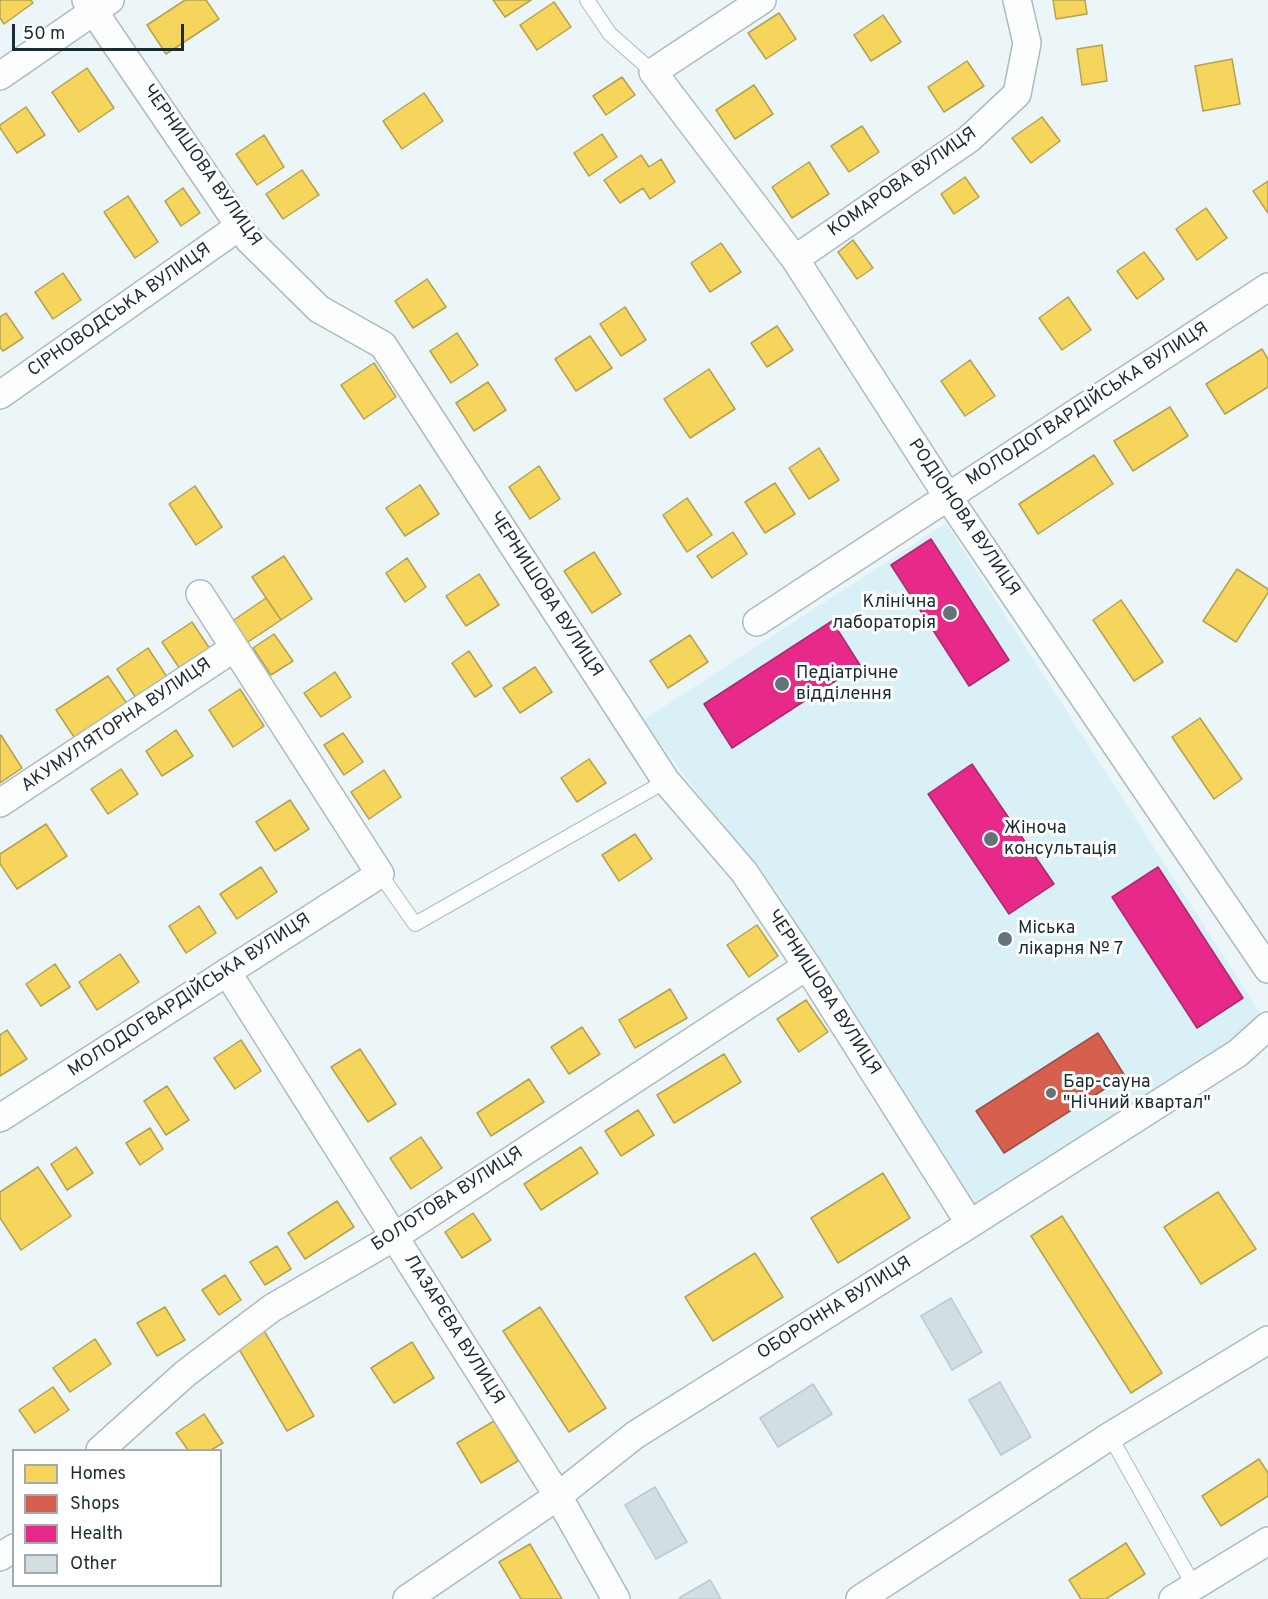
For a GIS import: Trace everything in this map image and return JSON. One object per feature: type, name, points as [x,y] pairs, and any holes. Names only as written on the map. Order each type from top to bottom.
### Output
[{"type":"street","points":[[653,72],[762,0]]},
{"type":"street","name":"КОМАРОВА ВУЛИЦЯ","points":[[795,259],[969,139],[1017,94],[1027,43],[1017,0]]},
{"type":"street","points":[[0,76],[97,4]]},
{"type":"street","name":"ЧЕРНИШОВА ВУЛИЦЯ","points":[[97,4],[249,240],[319,309],[383,345],[666,781],[744,872],[807,966],[970,1224]]},
{"type":"street","name":"РОДІОНОВА ВУЛИЦЯ","points":[[653,72],[795,259],[948,497],[1268,969]]},
{"type":"street","name":"СІРНОВОДСЬКА ВУЛИЦЯ","points":[[0,395],[240,226]]},
{"type":"street","name":"МОЛОДОГВАРДІЙСЬКА ВУЛИЦЯ","points":[[757,622],[1268,286]]},
{"type":"street","points":[[200,594],[380,874]]},
{"type":"street","name":"АКУМУЛЯТОРНА ВУЛИЦЯ","points":[[0,803],[234,648]]},
{"type":"street","name":"МОЛОДОГВАРДІЙСЬКА ВУЛИЦЯ","points":[[0,1118],[380,874]]},
{"type":"street","name":"БОЛОТОВА ВУЛИЦЯ","points":[[101,1449],[186,1373],[272,1308],[394,1236],[807,966]]},
{"type":"street","name":"ЛАЗАРЄВА ВУЛИЦЯ","points":[[227,972],[558,1496],[616,1599]]},
{"type":"street","name":"ОБОРОННА ВУЛИЦЯ","points":[[407,1599],[558,1496],[635,1435],[1238,1053],[1268,1026]]},
{"type":"street","points":[[860,1599],[1110,1436],[1268,1340]]},
{"type":"street","points":[[1183,1592],[1268,1541]]},
{"type":"lane","points":[[587,0],[610,34],[653,72]]},
{"type":"lane","points":[[380,874],[415,924],[666,781]]},
{"type":"lane","points":[[1110,1436],[1183,1592]]},
{"type":"shaded area","name":"Міська лікарня № 7","points":[[946,523],[1264,1019],[970,1208],[747,860],[643,720]]},
{"type":"building: Homes","points":[[0,0],[31,0],[33,3],[4,24],[0,18]]},
{"type":"building: Homes","points":[[185,0],[206,0],[219,19],[166,54],[147,25]]},
{"type":"building: Homes","points":[[493,0],[531,0],[505,17]]},
{"type":"building: Homes","points":[[1053,0],[1085,0],[1087,14],[1056,19]]},
{"type":"building: Homes","points":[[554,2],[571,27],[537,50],[520,25]]},
{"type":"building: Homes","points":[[779,13],[796,39],[766,59],[748,33]]},
{"type":"building: Homes","points":[[883,15],[901,42],[871,61],[854,35]]},
{"type":"building: Homes","points":[[1102,45],[1107,81],[1082,85],[1077,49]]},
{"type":"building: Homes","points":[[1232,59],[1240,104],[1203,111],[1195,66]]},
{"type":"building: Homes","points":[[967,61],[984,86],[944,112],[928,87]]},
{"type":"building: Homes","points":[[87,68],[114,108],[79,132],[52,92]]},
{"type":"building: Homes","points":[[622,77],[635,95],[606,115],[593,96]]},
{"type":"building: Homes","points":[[754,85],[773,114],[735,139],[716,110]]},
{"type":"building: Homes","points":[[424,93],[443,121],[402,149],[383,121]]},
{"type":"building: Homes","points":[[26,107],[45,135],[17,153],[0,125]]},
{"type":"building: Homes","points":[[1042,117],[1060,141],[1031,163],[1012,138]]},
{"type":"building: Homes","points":[[862,126],[879,152],[849,172],[831,146]]},
{"type":"building: Homes","points":[[602,134],[617,157],[589,176],[574,153]]},
{"type":"building: Homes","points":[[264,135],[284,167],[257,185],[236,154]]},
{"type":"building: Homes","points":[[641,155],[649,167],[661,159],[675,182],[650,199],[643,188],[620,203],[604,180]]},
{"type":"building: Homes","points":[[809,162],[829,194],[792,218],[772,187]]},
{"type":"building: Homes","points":[[302,170],[319,195],[283,219],[266,194]]},
{"type":"building: Homes","points":[[965,177],[979,197],[954,214],[941,194]]},
{"type":"building: Homes","points":[[1268,181],[1268,213],[1253,191]]},
{"type":"building: Homes","points":[[183,188],[200,213],[181,226],[165,201]]},
{"type":"building: Homes","points":[[128,196],[158,242],[135,258],[104,212]]},
{"type":"building: Homes","points":[[1206,208],[1227,238],[1197,260],[1176,229]]},
{"type":"building: Homes","points":[[853,240],[873,268],[857,279],[838,252]]},
{"type":"building: Homes","points":[[721,243],[741,272],[710,292],[691,263]]},
{"type":"building: Homes","points":[[1144,252],[1164,279],[1137,299],[1117,271]]},
{"type":"building: Homes","points":[[63,273],[81,300],[53,319],[35,292]]},
{"type":"building: Homes","points":[[427,279],[446,307],[413,328],[395,301]]},
{"type":"building: Homes","points":[[1068,297],[1091,330],[1062,350],[1039,318]]},
{"type":"building: Homes","points":[[625,307],[646,340],[621,356],[600,324]]},
{"type":"building: Homes","points":[[6,313],[23,338],[3,351],[0,347],[0,317]]},
{"type":"building: Homes","points":[[777,326],[793,350],[767,367],[751,343]]},
{"type":"building: Homes","points":[[457,333],[478,365],[451,383],[430,351]]},
{"type":"building: Homes","points":[[590,336],[612,368],[576,391],[555,359]]},
{"type":"building: Homes","points":[[1262,349],[1268,359],[1268,387],[1225,414],[1206,384]]},
{"type":"building: Homes","points":[[970,360],[995,396],[965,416],[941,381]]},
{"type":"building: Homes","points":[[374,363],[396,397],[364,419],[341,385]]},
{"type":"building: Homes","points":[[709,369],[735,409],[690,438],[664,399]]},
{"type":"building: Homes","points":[[488,382],[506,410],[474,431],[456,403]]},
{"type":"building: Homes","points":[[1170,407],[1188,436],[1133,471],[1114,441]]},
{"type":"building: Homes","points":[[819,448],[839,480],[809,499],[789,468]]},
{"type":"building: Homes","points":[[1094,455],[1113,484],[1038,534],[1019,504]]},
{"type":"building: Homes","points":[[539,466],[560,499],[530,519],[509,487]]},
{"type":"building: Homes","points":[[775,483],[795,514],[765,533],[745,502]]},
{"type":"building: Homes","points":[[420,485],[439,514],[405,536],[386,508]]},
{"type":"building: Homes","points":[[195,486],[222,527],[196,545],[169,504]]},
{"type":"building: Homes","points":[[687,498],[712,535],[687,552],[663,515]]},
{"type":"building: Homes","points":[[733,532],[747,554],[712,578],[697,556]]},
{"type":"building: Homes","points":[[594,552],[621,594],[592,613],[564,571]]},
{"type":"building: Homes","points":[[284,556],[312,599],[281,620],[252,577]]},
{"type":"building: Homes","points":[[407,558],[426,587],[405,602],[386,573]]},
{"type":"building: Homes","points":[[1237,569],[1268,589],[1268,593],[1236,642],[1203,621]]},
{"type":"building: Homes","points":[[479,574],[499,605],[466,626],[446,596]]},
{"type":"building: Homes","points":[[266,598],[281,620],[245,644],[231,622]]},
{"type":"building: Homes","points":[[1121,600],[1163,662],[1134,681],[1093,620]]},
{"type":"building: Homes","points":[[192,622],[210,649],[180,669],[162,642]]},
{"type":"building: Homes","points":[[274,634],[293,661],[271,675],[253,648]]},
{"type":"building: Homes","points":[[690,635],[708,662],[668,688],[650,661]]},
{"type":"building: Homes","points":[[148,648],[167,677],[136,698],[117,669]]},
{"type":"building: Homes","points":[[469,651],[492,686],[475,697],[452,663]]},
{"type":"building: Homes","points":[[535,667],[552,692],[520,713],[503,688]]},
{"type":"building: Homes","points":[[335,672],[351,697],[321,717],[304,693]]},
{"type":"building: Homes","points":[[108,676],[128,705],[76,740],[56,710]]},
{"type":"building: Homes","points":[[240,689],[264,726],[233,747],[209,710]]},
{"type":"building: Homes","points":[[1200,718],[1242,779],[1214,799],[1172,737]]},
{"type":"building: Homes","points":[[176,730],[193,756],[162,776],[146,751]]},
{"type":"building: Homes","points":[[343,733],[363,762],[344,775],[324,745]]},
{"type":"building: Homes","points":[[0,736],[22,768],[0,783]]},
{"type":"building: Homes","points":[[589,759],[606,783],[577,802],[561,778]]},
{"type":"building: Homes","points":[[121,769],[138,794],[108,814],[91,789]]},
{"type":"building: Homes","points":[[384,770],[401,797],[369,819],[351,792]]},
{"type":"building: Homes","points":[[290,800],[309,829],[275,851],[256,822]]},
{"type":"building: Homes","points":[[46,824],[67,856],[17,889],[0,864],[0,854]]},
{"type":"building: Homes","points":[[635,834],[652,859],[619,881],[602,855]]},
{"type":"building: Homes","points":[[261,867],[277,892],[237,919],[220,894]]},
{"type":"building: Homes","points":[[199,906],[216,933],[186,953],[169,926]]},
{"type":"building: Homes","points":[[757,925],[778,956],[749,977],[727,945]]},
{"type":"building: Homes","points":[[120,954],[139,982],[97,1010],[79,982]]},
{"type":"building: Homes","points":[[55,964],[70,987],[41,1006],[26,984]]},
{"type":"building: Homes","points":[[670,989],[687,1018],[635,1048],[619,1020]]},
{"type":"building: Homes","points":[[806,1000],[828,1032],[799,1052],[777,1019]]},
{"type":"building: Homes","points":[[582,1027],[600,1054],[569,1074],[551,1047]]},
{"type":"building: Homes","points":[[7,1030],[27,1059],[0,1076],[0,1035]]},
{"type":"building: Homes","points":[[241,1040],[261,1071],[235,1089],[214,1058]]},
{"type":"building: Homes","points":[[360,1049],[396,1104],[368,1122],[331,1067]]},
{"type":"building: Homes","points":[[724,1054],[741,1082],[674,1123],[657,1095]]},
{"type":"building: Homes","points":[[529,1079],[544,1102],[491,1136],[477,1113]]},
{"type":"building: Homes","points":[[167,1086],[189,1120],[166,1135],[144,1101]]},
{"type":"building: Homes","points":[[638,1110],[654,1135],[621,1156],[605,1131]]},
{"type":"building: Homes","points":[[150,1128],[163,1149],[140,1165],[126,1143]]},
{"type":"building: Homes","points":[[421,1137],[442,1168],[411,1189],[390,1158]]},
{"type":"building: Homes","points":[[76,1147],[93,1173],[67,1190],[51,1164]]},
{"type":"building: Homes","points":[[581,1147],[598,1173],[541,1210],[524,1184]]},
{"type":"building: Homes","points":[[38,1167],[71,1216],[21,1250],[0,1218],[0,1192]]},
{"type":"building: Homes","points":[[883,1173],[910,1218],[838,1263],[811,1218]]},
{"type":"building: Homes","points":[[1218,1192],[1256,1249],[1201,1284],[1164,1227]]},
{"type":"building: Homes","points":[[337,1201],[354,1227],[305,1259],[288,1233]]},
{"type":"building: Homes","points":[[473,1213],[491,1240],[462,1258],[445,1232]]},
{"type":"building: Homes","points":[[1062,1216],[1162,1373],[1131,1393],[1031,1236]]},
{"type":"building: Homes","points":[[277,1246],[291,1269],[265,1285],[250,1262]]},
{"type":"building: Homes","points":[[755,1253],[783,1297],[713,1341],[685,1297]]},
{"type":"building: Homes","points":[[225,1275],[241,1300],[219,1315],[202,1290]]},
{"type":"building: Homes","points":[[165,1307],[185,1340],[157,1356],[137,1323]]},
{"type":"building: Homes","points":[[540,1307],[606,1408],[569,1432],[503,1331]]},
{"type":"building: Homes","points":[[263,1329],[314,1416],[287,1431],[236,1344]]},
{"type":"building: Homes","points":[[95,1339],[111,1364],[70,1392],[53,1368]]},
{"type":"building: Homes","points":[[412,1342],[434,1378],[394,1403],[371,1368]]},
{"type":"building: Homes","points":[[53,1387],[69,1410],[35,1433],[19,1410]]},
{"type":"building: Homes","points":[[204,1414],[223,1443],[213,1449],[187,1449],[176,1433]]},
{"type":"building: Homes","points":[[494,1421],[518,1461],[481,1483],[457,1443]]},
{"type":"building: Homes","points":[[1259,1459],[1268,1473],[1268,1496],[1221,1526],[1202,1496]]},
{"type":"building: Homes","points":[[1126,1543],[1145,1574],[1106,1599],[1081,1599],[1069,1580]]},
{"type":"building: Homes","points":[[530,1544],[562,1599],[521,1599],[499,1562]]},
{"type":"building: Shops","name":"Бар-сауна \"Нічний квартал\"","points":[[1098,1033],[1125,1076],[1004,1153],[976,1111]]},
{"type":"building: Health","name":"Клінічна лабораторія","points":[[931,539],[1009,660],[969,686],[891,565]]},
{"type":"building: Health","name":"Педіатрічне відділення","points":[[832,621],[860,665],[732,748],[704,704]]},
{"type":"building: Health","name":"Жіноча консультація","points":[[972,764],[1054,884],[1009,914],[928,794]]},
{"type":"building: Health","points":[[1158,867],[1243,998],[1197,1028],[1112,897]]},
{"type":"building: Other","points":[[951,1298],[982,1352],[952,1370],[921,1316]]},
{"type":"building: Other","points":[[1000,1382],[1031,1437],[1001,1455],[969,1400]]},
{"type":"building: Other","points":[[813,1384],[832,1414],[778,1447],[760,1418]]},
{"type":"building: Other","points":[[655,1487],[687,1542],[656,1559],[625,1505]]},
{"type":"building: Other","points":[[710,1580],[721,1599],[679,1598]]},
{"type":"place","name":"Клінічна лабораторія","points":[[950,613]]},
{"type":"place","name":"Педіатрічне відділення","points":[[782,684]]},
{"type":"place","name":"Жіноча консультація","points":[[991,839]]},
{"type":"place","name":"Міська лікарня № 7","points":[[1005,939]]},
{"type":"place","name":"Бар-сауна \"Нічний квартал\"","points":[[1051,1093]]}]
